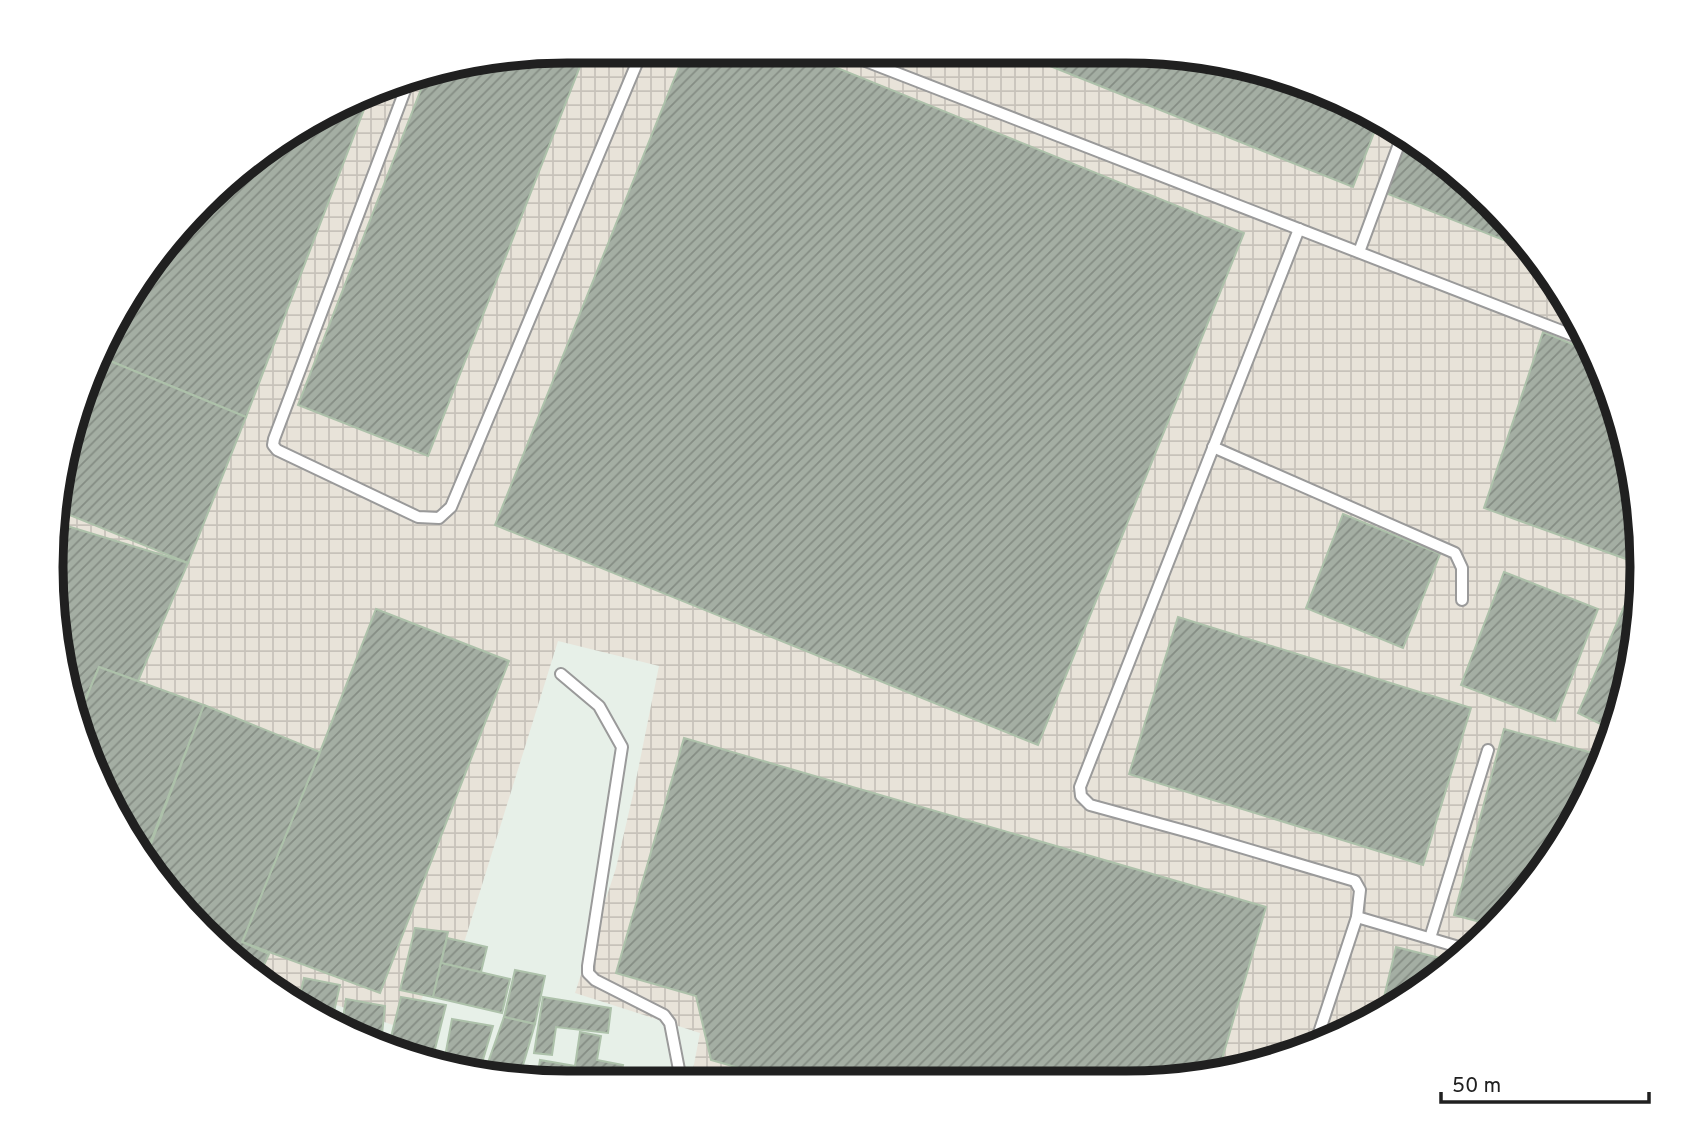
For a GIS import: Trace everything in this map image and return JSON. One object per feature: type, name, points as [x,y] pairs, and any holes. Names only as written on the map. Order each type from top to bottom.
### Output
[{"type":"lane","points":[[405,90],[273,444],[277,450],[418,517],[439,518],[451,507],[637,63]]},
{"type":"lane","points":[[871,63],[1573,334]]},
{"type":"lane","points":[[1359,252],[1399,144]]},
{"type":"lane","points":[[1299,229],[1080,787],[1081,796],[1090,805],[1354,881],[1360,890],[1357,917],[1319,1033]]},
{"type":"lane","points":[[1213,447],[1455,553],[1462,568],[1462,600]]},
{"type":"lane","points":[[561,674],[598,706],[622,747],[589,973],[596,980],[664,1015],[670,1023],[679,1071]]},
{"type":"lane","points":[[1430,939],[1488,750]]},
{"type":"lane","points":[[1357,917],[1457,947]]},
{"type":"shaded area","points":[[1126,63],[1192,67],[1256,80],[1319,101],[1378,131],[1433,167],[1482,211],[1526,260],[1578,344],[1592,374],[1613,437],[1626,501],[1629,534],[1626,633],[1613,697],[1603,729],[1592,760],[1562,819],[1526,874],[1505,899],[1433,967],[1349,1019],[1319,1033],[1256,1054],[1192,1067],[1159,1070],[693,1071],[700,1033],[575,993],[616,868],[659,666],[558,641],[463,946],[440,960],[407,1030],[311,996],[309,1000],[260,967],[188,899],[148,847],[115,790],[90,729],[73,665],[64,600],[64,534],[73,469],[90,405],[115,344],[148,287],[188,235],[235,188],[287,148],[344,115],[374,101],[437,80],[501,67],[534,64]]},
{"type":"building","points":[[581,63],[428,456],[298,405],[423,84],[501,67]]},
{"type":"building","points":[[681,63],[825,63],[1244,233],[1038,745],[495,525]]},
{"type":"building","points":[[1043,63],[1126,63],[1192,67],[1256,80],[1319,101],[1375,130],[1353,187]]},
{"type":"building","points":[[366,105],[246,417],[108,360],[148,287],[167,260],[211,211],[260,167],[287,148]]},
{"type":"building","points":[[1401,145],[1458,188],[1512,243],[1383,192]]},
{"type":"building","points":[[1543,332],[1579,347],[1592,374],[1613,437],[1626,501],[1630,560],[1484,508]]},
{"type":"building","points":[[108,360],[246,417],[188,563],[66,514],[80,437]]},
{"type":"building","points":[[1343,514],[1440,554],[1403,648],[1306,608]]},
{"type":"building","points":[[65,525],[188,563],[138,681],[99,667],[83,706],[67,633],[63,567]]},
{"type":"building","points":[[1504,572],[1598,609],[1555,721],[1461,685]]},
{"type":"building","points":[[1629,595],[1620,665],[1604,726],[1578,713]]},
{"type":"building","points":[[376,609],[509,661],[380,993],[242,942]]},
{"type":"building","points":[[1178,617],[1471,708],[1423,865],[1129,774]]},
{"type":"building","points":[[99,667],[204,705],[148,847],[101,760],[83,706]]},
{"type":"building","points":[[204,705],[320,752],[242,942],[269,954],[262,969],[235,946],[188,899],[149,849]]},
{"type":"building","points":[[1504,729],[1594,753],[1578,790],[1545,847],[1505,899],[1482,923],[1454,915]]},
{"type":"building","points":[[684,738],[1266,907],[1221,1062],[1192,1067],[1126,1071],[750,1071],[711,1060],[696,996],[616,973]]},
{"type":"building","points":[[415,928],[448,932],[433,997],[400,990]]},
{"type":"building","points":[[447,938],[487,947],[481,972],[441,963]]},
{"type":"building","points":[[1396,947],[1443,959],[1406,986],[1383,1000]]},
{"type":"building","points":[[441,963],[510,979],[502,1013],[433,997]]},
{"type":"building","points":[[515,970],[545,976],[535,1024],[504,1017]]},
{"type":"building","points":[[304,978],[340,985],[334,1013],[300,994]]},
{"type":"building","points":[[401,997],[446,1005],[434,1053],[391,1039]]},
{"type":"building","points":[[543,997],[611,1008],[608,1033],[556,1027],[552,1055],[534,1053]]},
{"type":"building","points":[[346,999],[385,1006],[382,1036],[343,1018]]},
{"type":"building","points":[[504,1017],[535,1024],[522,1069],[487,1064]]},
{"type":"building","points":[[452,1019],[493,1026],[482,1063],[445,1056]]},
{"type":"building","points":[[580,1032],[601,1036],[597,1060],[623,1065],[622,1071],[538,1070],[540,1060],[575,1066]]}]
